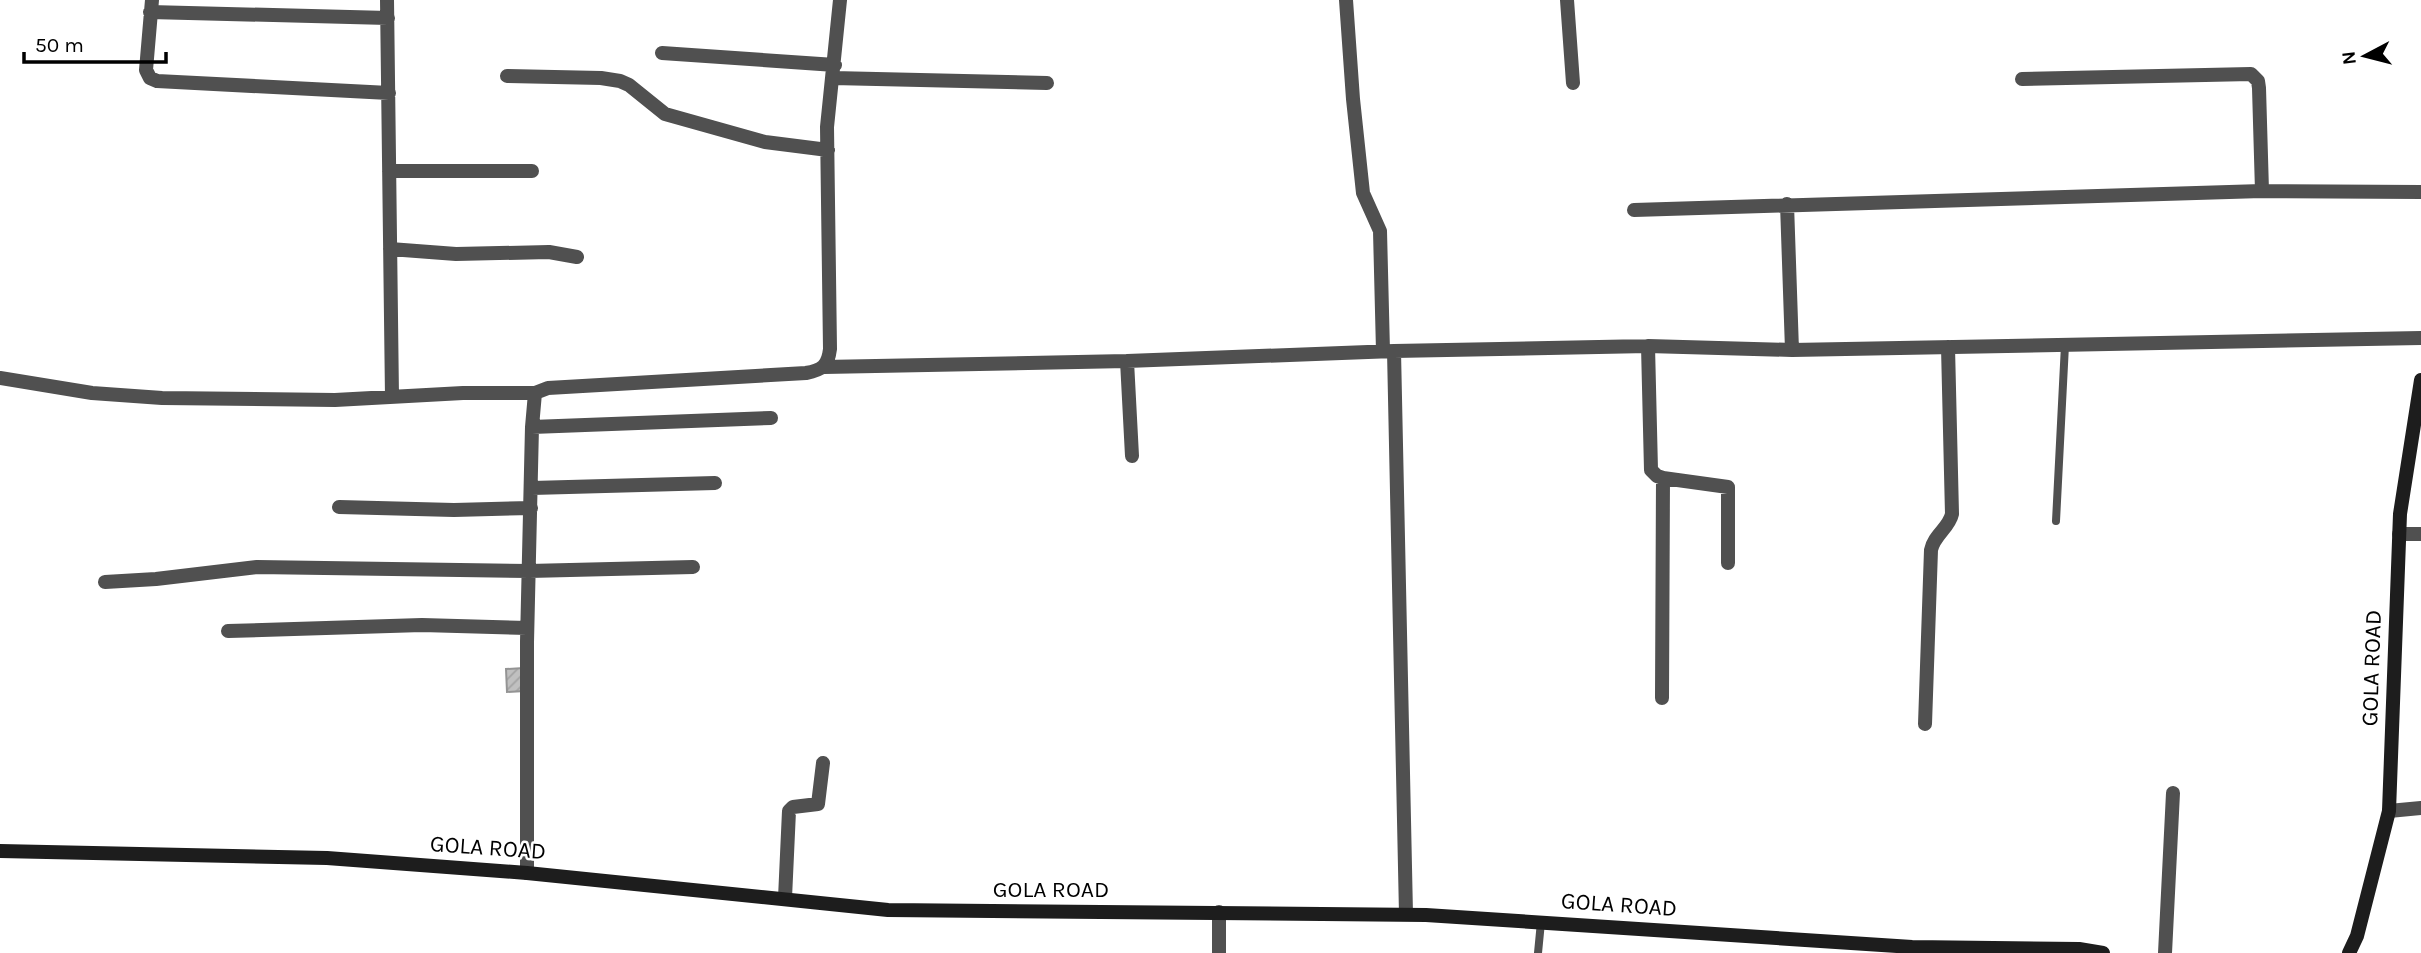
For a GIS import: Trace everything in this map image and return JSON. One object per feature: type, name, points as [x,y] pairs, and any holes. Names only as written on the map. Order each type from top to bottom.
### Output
[{"type":"street","points":[[387,0],[392,397]]},
{"type":"street","points":[[824,367],[830,349],[827,127],[840,0]]},
{"type":"street","points":[[1346,0],[1363,193],[1380,231],[1389,351],[1406,914]]},
{"type":"street","points":[[1567,0],[1573,83]]},
{"type":"street","points":[[388,18],[151,6],[146,70],[150,78],[157,81],[389,93]]},
{"type":"street","points":[[662,53],[834,72],[1047,83]]},
{"type":"street","points":[[2022,79],[2251,74],[2258,81],[2259,88],[2262,191]]},
{"type":"street","points":[[507,76],[600,78],[620,81],[665,114],[765,142],[828,150]]},
{"type":"street","points":[[389,171],[532,171]]},
{"type":"street","points":[[1634,210],[2262,191],[2421,192]]},
{"type":"street","points":[[1787,204],[1792,349]]},
{"type":"street","points":[[390,249],[456,254],[549,252],[577,257]]},
{"type":"street","points":[[0,378],[92,393],[162,398],[335,400],[463,393],[535,393],[548,388],[573,386],[806,373],[824,367],[1127,362],[1389,351],[1648,346],[1792,349],[2421,338]]},
{"type":"street","points":[[1648,346],[1650,465],[1654,473],[1663,478],[1728,487],[1728,563]]},
{"type":"street","points":[[1925,724],[1931,550],[1952,514],[1948,347]]},
{"type":"street","points":[[1127,362],[1132,456]]},
{"type":"street","name":"GOLA ROAD","points":[[2349,953],[2357,936],[2389,811],[2400,514],[2421,380]]},
{"type":"street","points":[[527,873],[527,628],[535,393]]},
{"type":"street","points":[[532,427],[771,418]]},
{"type":"street","points":[[1662,698],[1663,478]]},
{"type":"street","points":[[532,488],[715,483]]},
{"type":"street","points":[[339,507],[454,510],[531,508]]},
{"type":"street","points":[[2399,534],[2421,534]]},
{"type":"street","points":[[105,582],[270,567],[529,570],[693,567]]},
{"type":"street","points":[[228,631],[422,625],[527,628]]},
{"type":"street","points":[[785,898],[789,811],[793,807],[818,804],[823,763]]},
{"type":"street","points":[[2165,953],[2173,793]]},
{"type":"street","points":[[2389,811],[2421,808]]},
{"type":"street","name":"GOLA ROAD","points":[[0,851],[327,858],[527,873],[874,908],[936,911],[1406,914],[1912,947],[2103,953]]},
{"type":"street","points":[[1219,912],[1219,953]]},
{"type":"street","points":[[2357,936],[2357,953]]},
{"type":"lane","points":[[2056,521],[2065,345]]},
{"type":"lane","points":[[1538,953],[1541,922]]},
{"type":"building","points":[[523,668],[524,691],[507,692],[506,669]]}]
